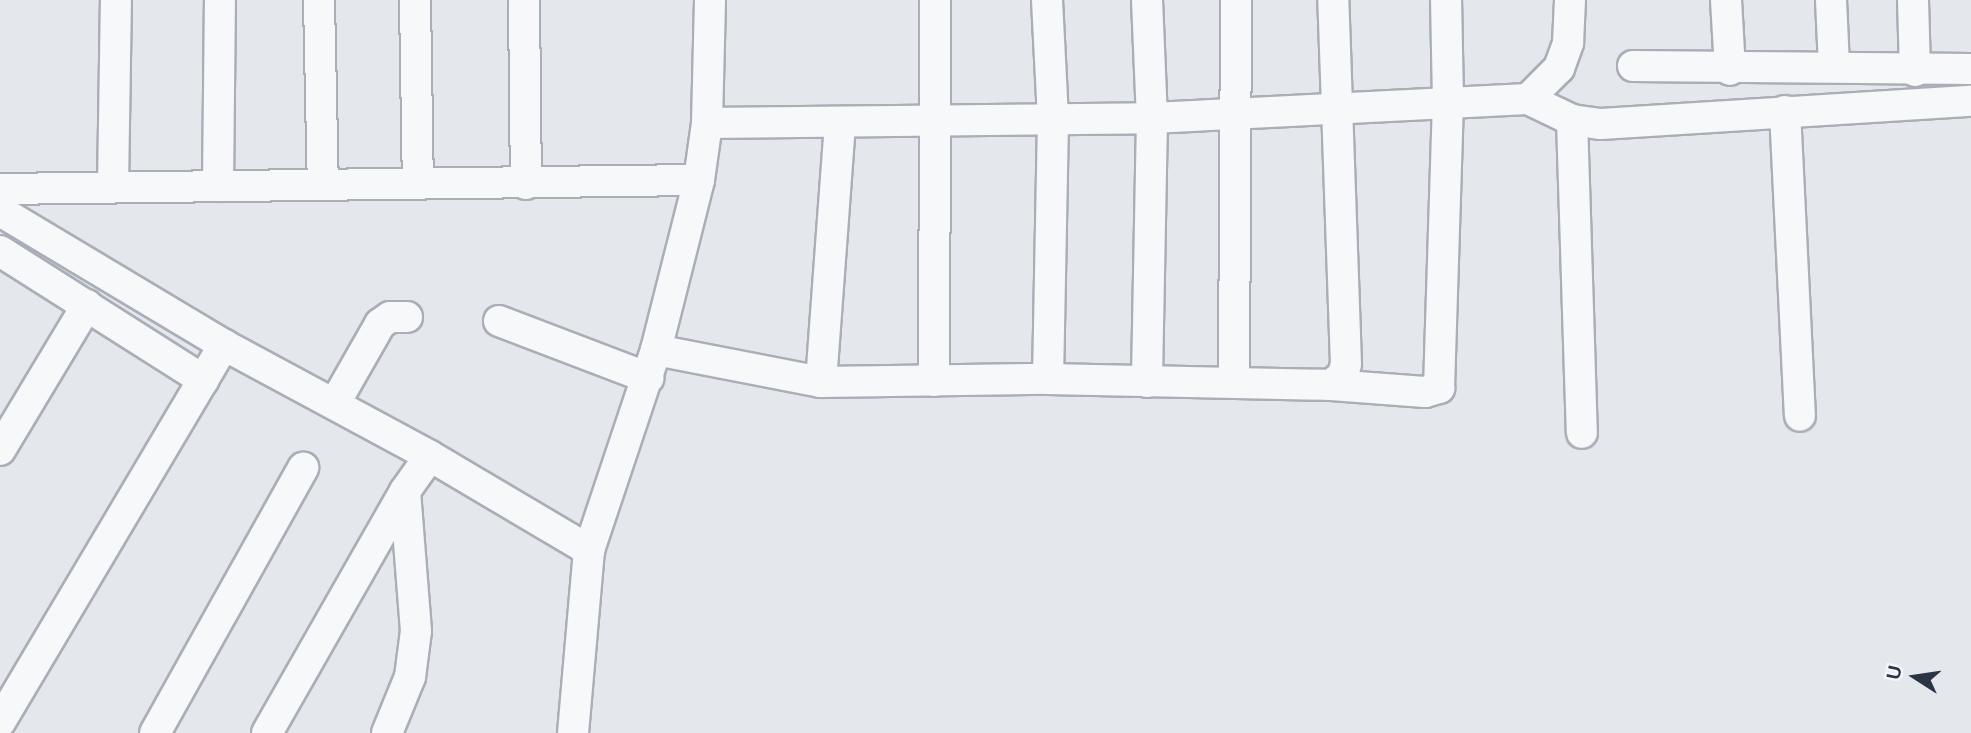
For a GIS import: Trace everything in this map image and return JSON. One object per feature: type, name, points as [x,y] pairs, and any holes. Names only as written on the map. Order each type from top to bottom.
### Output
[{"type":"street","points":[[113,187],[116,0]]},
{"type":"street","points":[[218,186],[220,0]]},
{"type":"street","points":[[319,0],[323,184]]},
{"type":"street","points":[[415,0],[418,184]]},
{"type":"street","points":[[524,0],[526,184]]},
{"type":"street","points":[[573,733],[589,550],[652,364],[699,180],[707,123],[710,0]]},
{"type":"street","points":[[934,381],[935,0]]},
{"type":"street","points":[[1047,0],[1053,120],[1048,379]]},
{"type":"street","points":[[1147,0],[1152,118],[1147,382]]},
{"type":"street","points":[[1234,381],[1237,0]]},
{"type":"street","points":[[1331,385],[1343,375],[1346,364],[1333,0]]},
{"type":"street","points":[[499,321],[652,364],[821,382],[1048,379],[1234,381],[1425,392],[1439,388],[1448,102],[1446,0]]},
{"type":"street","points":[[1528,99],[1559,68],[1568,43],[1570,0]]},
{"type":"street","points":[[1726,0],[1730,69]]},
{"type":"street","points":[[1831,0],[1834,67]]},
{"type":"street","points":[[1913,0],[1915,71]]},
{"type":"street","points":[[1633,66],[1730,69],[1834,67],[1915,71],[1971,69]]},
{"type":"street","points":[[707,123],[1152,118],[1528,99],[1572,120],[1601,124],[1971,101]]},
{"type":"street","points":[[1785,111],[1800,416]]},
{"type":"street","points":[[1572,120],[1582,433]]},
{"type":"street","points":[[821,382],[840,123]]},
{"type":"street","points":[[0,189],[699,180]]},
{"type":"street","points":[[0,211],[223,345],[430,456],[589,550]]},
{"type":"street","points":[[0,252],[203,380]]},
{"type":"street","points":[[0,450],[87,305]]},
{"type":"street","points":[[335,403],[380,324],[390,317],[407,317]]},
{"type":"street","points":[[0,722],[223,345]]},
{"type":"street","points":[[267,733],[405,491],[430,456]]},
{"type":"street","points":[[155,733],[303,468]]},
{"type":"street","points":[[387,733],[410,677],[416,631],[405,491]]}]
